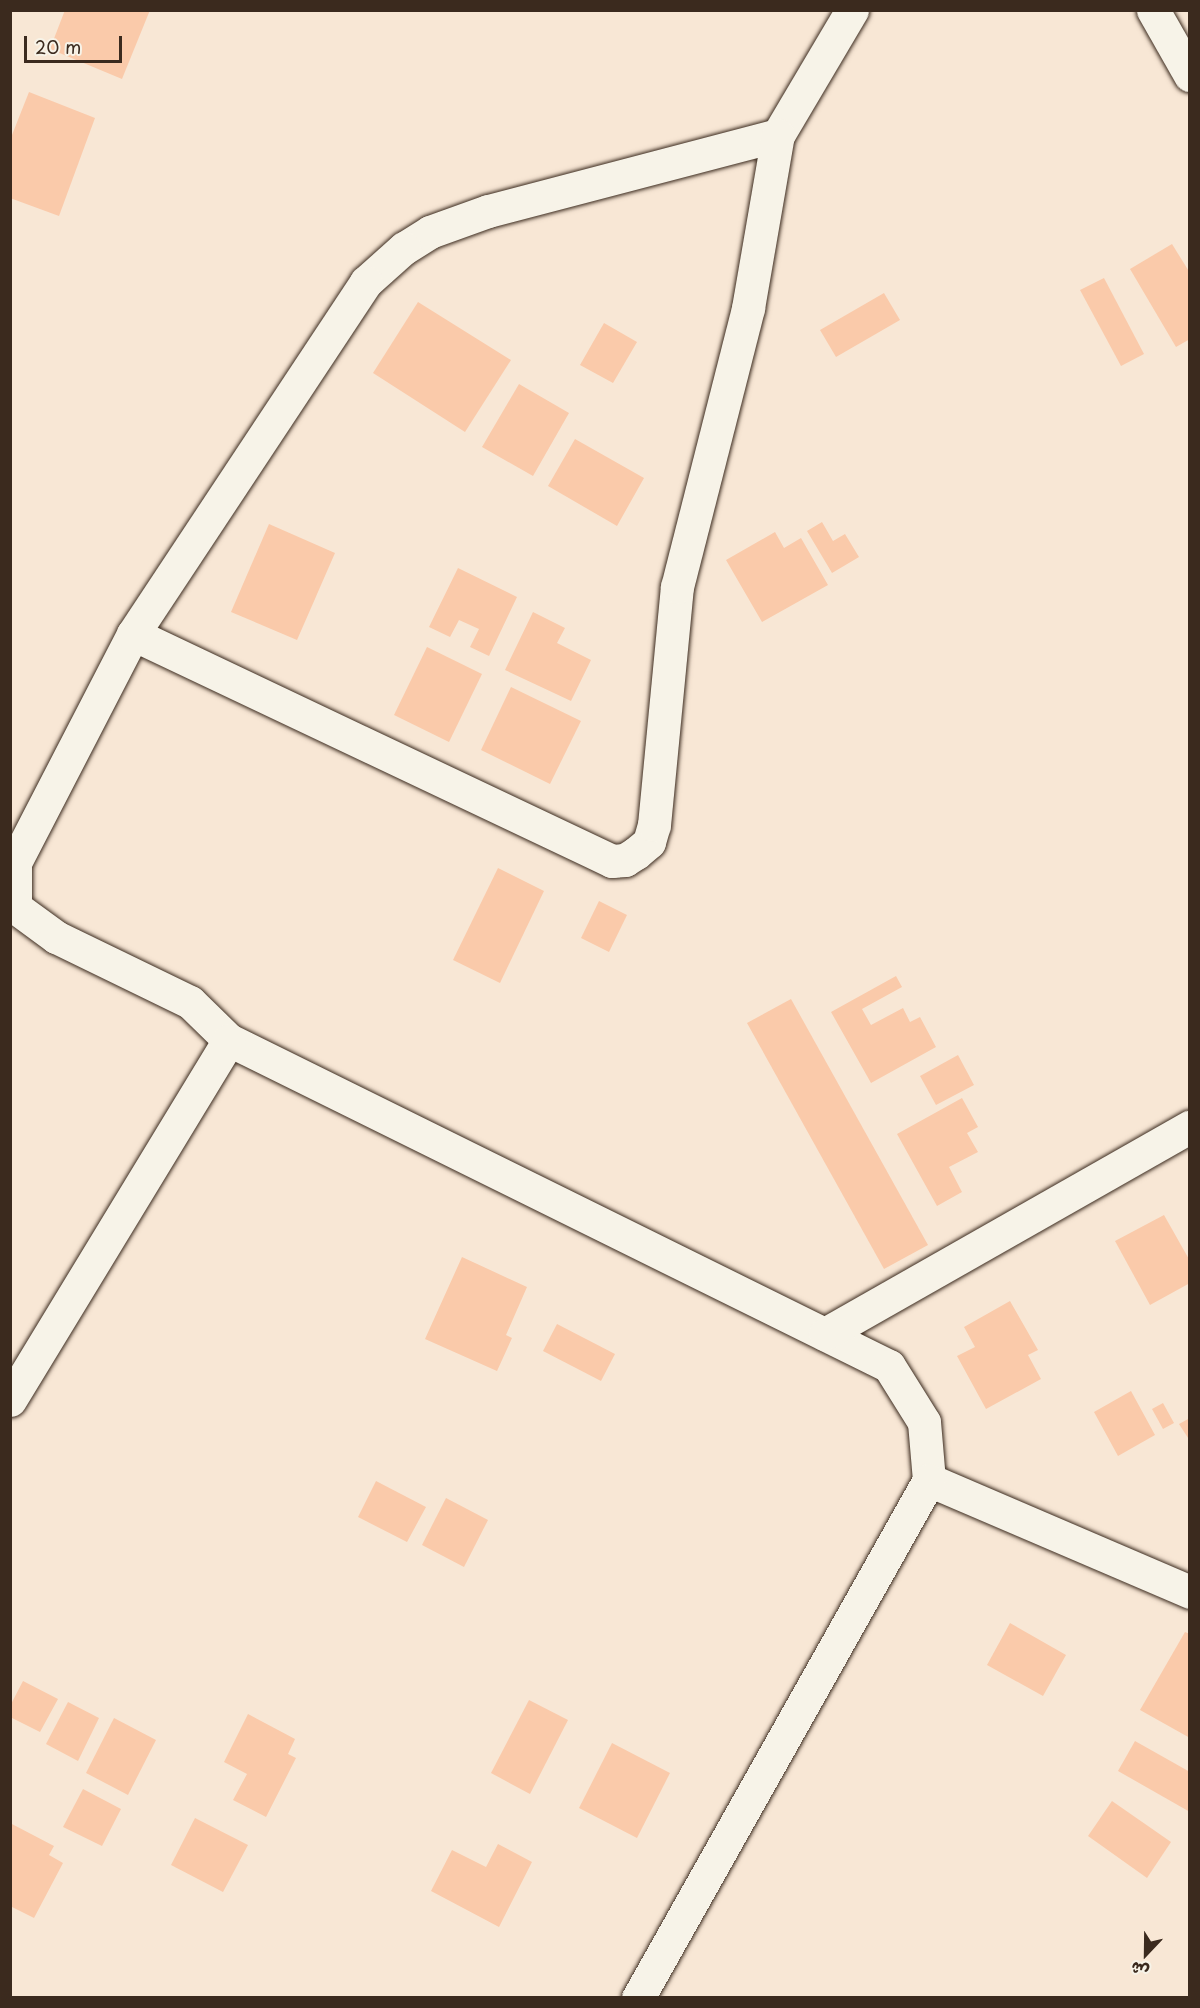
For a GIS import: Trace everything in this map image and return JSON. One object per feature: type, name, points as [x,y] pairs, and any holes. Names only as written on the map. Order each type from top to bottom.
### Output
[{"type":"main road","points":[[133,634],[612,861],[625,860],[649,842],[654,825],[677,587],[748,308],[778,135],[852,10]]},
{"type":"main road","points":[[1153,10],[1190,75]]},
{"type":"main road","points":[[638,1998],[929,1480],[924,1422],[889,1366],[229,1040],[190,1002],[56,937],[15,907],[15,863],[133,634],[348,305],[366,282],[404,248],[430,232],[488,211],[778,135]]},
{"type":"main road","points":[[10,1400],[229,1040]]},
{"type":"main road","points":[[825,1334],[1190,1127]]},
{"type":"main road","points":[[929,1480],[1190,1592]]},
{"type":"building","points":[[65,10],[150,10],[122,79],[50,49]]},
{"type":"building","points":[[29,92],[95,118],[59,216],[10,198],[10,140]]},
{"type":"building","points":[[1172,244],[1190,273],[1190,339],[1176,347],[1130,269]]},
{"type":"building","points":[[1104,278],[1144,354],[1121,366],[1080,290]]},
{"type":"building","points":[[884,293],[900,320],[836,357],[820,330]]},
{"type":"building","points":[[418,302],[511,360],[465,432],[373,373]]},
{"type":"building","points":[[604,323],[637,342],[613,383],[580,365]]},
{"type":"building","points":[[519,384],[569,413],[533,476],[482,447]]},
{"type":"building","points":[[575,439],[644,478],[617,526],[548,486]]},
{"type":"building","points":[[822,522],[833,541],[845,534],[859,557],[832,573],[807,531]]},
{"type":"building","points":[[269,524],[335,553],[297,640],[231,612]]},
{"type":"building","points":[[775,532],[784,548],[801,538],[828,585],[762,622],[726,560]]},
{"type":"building","points":[[458,568],[517,597],[489,656],[470,647],[479,629],[459,620],[450,637],[429,627]]},
{"type":"building","points":[[533,612],[565,628],[557,643],[591,660],[571,701],[505,670]]},
{"type":"building","points":[[427,647],[482,674],[449,742],[394,715]]},
{"type":"building","points":[[511,687],[581,721],[550,784],[481,750]]},
{"type":"building","points":[[498,868],[544,891],[500,983],[453,960]]},
{"type":"building","points":[[599,901],[627,915],[609,952],[581,938]]},
{"type":"building","points":[[896,976],[902,987],[862,1009],[871,1025],[903,1008],[910,1022],[920,1017],[936,1047],[871,1083],[831,1012]]},
{"type":"building","points":[[791,999],[928,1245],[884,1269],[747,1023]]},
{"type":"building","points":[[958,1055],[974,1085],[936,1105],[920,1076]]},
{"type":"building","points":[[962,1098],[978,1127],[967,1133],[978,1152],[949,1167],[962,1192],[937,1206],[897,1134]]},
{"type":"building","points":[[1164,1215],[1190,1261],[1190,1283],[1150,1305],[1115,1241]]},
{"type":"building","points":[[462,1257],[527,1287],[506,1335],[512,1338],[497,1371],[425,1339]]},
{"type":"building","points":[[1010,1301],[1038,1350],[1028,1355],[1041,1379],[986,1409],[957,1356],[975,1347],[964,1327]]},
{"type":"building","points":[[557,1324],[615,1354],[601,1381],[543,1351]]},
{"type":"building","points":[[1131,1391],[1155,1435],[1118,1456],[1094,1412]]},
{"type":"building","points":[[1163,1403],[1174,1423],[1163,1429],[1152,1409]]},
{"type":"building","points":[[1190,1418],[1190,1441],[1179,1424]]},
{"type":"building","points":[[376,1481],[426,1507],[407,1542],[358,1517]]},
{"type":"building","points":[[446,1498],[488,1520],[464,1567],[422,1545]]},
{"type":"building","points":[[1010,1623],[1066,1655],[1043,1696],[987,1665]]},
{"type":"building","points":[[1185,1632],[1190,1634],[1190,1738],[1140,1710]]},
{"type":"building","points":[[23,1681],[58,1699],[40,1732],[10,1717],[10,1706]]},
{"type":"building","points":[[529,1700],[568,1720],[530,1794],[491,1773]]},
{"type":"building","points":[[68,1702],[99,1718],[78,1761],[46,1744]]},
{"type":"building","points":[[248,1714],[295,1739],[288,1754],[296,1758],[266,1817],[233,1800],[247,1774],[224,1762]]},
{"type":"building","points":[[114,1718],[156,1740],[128,1795],[86,1773]]},
{"type":"building","points":[[1135,1741],[1190,1772],[1190,1812],[1118,1771]]},
{"type":"building","points":[[612,1743],[670,1773],[637,1838],[579,1808]]},
{"type":"building","points":[[83,1789],[121,1809],[102,1846],[63,1827]]},
{"type":"building","points":[[1112,1801],[1171,1842],[1147,1878],[1088,1836]]},
{"type":"building","points":[[195,1818],[248,1845],[223,1892],[171,1865]]},
{"type":"building","points":[[10,1823],[54,1846],[49,1855],[63,1863],[34,1918],[10,1906]]},
{"type":"building","points":[[498,1844],[532,1862],[499,1927],[431,1891],[452,1850],[486,1867]]}]
